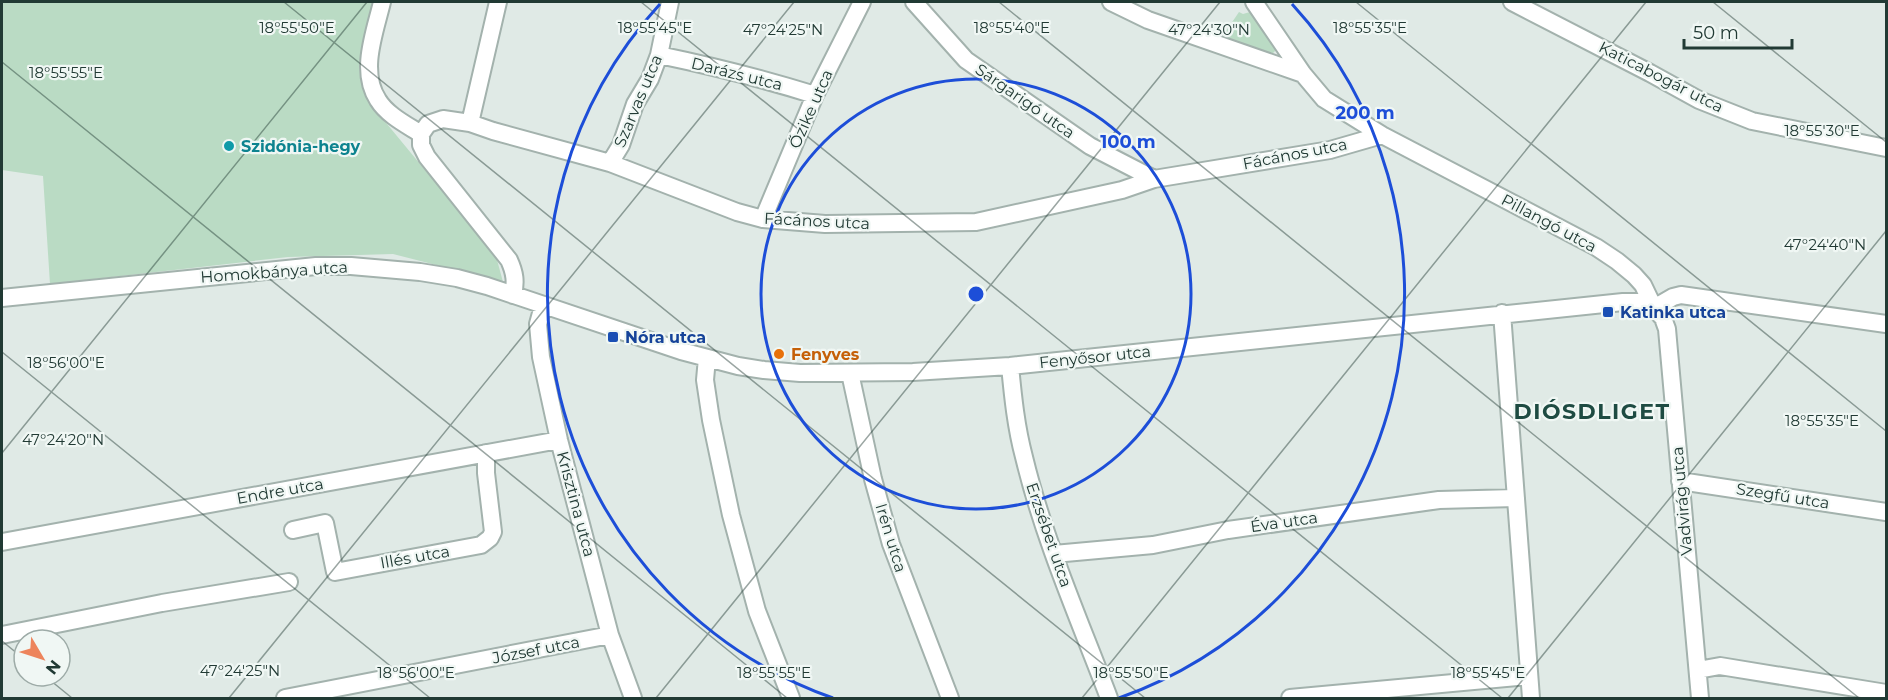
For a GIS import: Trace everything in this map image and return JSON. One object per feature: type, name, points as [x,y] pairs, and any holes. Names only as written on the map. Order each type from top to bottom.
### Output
[{"type":"street","points":[[382,2],[369,61],[369,82],[378,102],[399,120],[421,134],[421,145],[427,157],[509,260],[514,269],[516,281],[513,295]]},
{"type":"street","points":[[470,123],[498,2]]},
{"type":"street","name":"Szarvas utca","points":[[610,163],[621,145],[636,104],[650,79],[659,55],[669,2]]},
{"type":"street","name":"Őzike utca","points":[[763,219],[815,95],[862,2]]},
{"type":"street","name":"Sárgarigó utca","points":[[914,2],[966,60],[1090,147],[1154,179]]},
{"type":"street","points":[[1111,2],[1148,20],[1303,74]]},
{"type":"street","name":"Pillangó utca","points":[[1254,2],[1303,74],[1324,99],[1382,135],[1596,247],[1634,275],[1643,285],[1654,308]]},
{"type":"street","name":"Katicabogár utca","points":[[1512,2],[1699,100],[1752,121],[1887,148]]},
{"type":"street","name":"Darázs utca","points":[[659,55],[705,64],[815,95]]},
{"type":"street","name":"Fácános utca","points":[[421,134],[428,124],[443,119],[470,123],[610,163],[737,212],[763,219],[825,224],[976,222],[1122,190],[1154,179],[1330,150],[1382,135]]},
{"type":"street","name":"Homokbánya utca","points":[[2,298],[316,266],[351,266],[411,270],[457,278],[543,306]]},
{"type":"street","points":[[1654,308],[1672,297],[1681,295],[1887,324]]},
{"type":"street","name":"Fenyősor utca","points":[[543,306],[640,339],[707,358],[764,370],[800,373],[913,372],[1010,366],[1623,302],[1641,302],[1654,308]]},
{"type":"street","name":"Krisztina utca","points":[[543,306],[538,324],[541,357],[559,440],[610,635],[633,699]]},
{"type":"street","name":"Vadvirág utca","points":[[1654,308],[1663,318],[1667,329],[1700,699]]},
{"type":"street","points":[[1502,314],[1531,699]]},
{"type":"street","points":[[707,358],[705,380],[711,420],[731,515],[757,611],[791,699]]},
{"type":"street","name":"Erzsébet utca","points":[[1010,366],[1013,402],[1024,458],[1053,554],[1109,699]]},
{"type":"street","name":"Irén utca","points":[[850,373],[873,479],[891,544],[950,699]]},
{"type":"street","name":"Endre utca","points":[[2,542],[559,440]]},
{"type":"street","name":"Illés utca","points":[[293,530],[325,524],[335,572],[481,545],[490,538],[493,532],[486,453]]},
{"type":"street","name":"Szegfű utca","points":[[1680,481],[1887,512]]},
{"type":"street","name":"Éva utca","points":[[1053,554],[1153,545],[1228,530],[1439,500],[1516,498]]},
{"type":"street","points":[[2,635],[162,603],[289,582]]},
{"type":"street","name":"József utca","points":[[285,699],[610,635]]},
{"type":"street","points":[[1698,670],[1720,666],[1887,693]]},
{"type":"street","points":[[1290,699],[1342,696],[1528,676]]},
{"type":"green space","points":[[2,2],[375,2],[373,107],[496,256],[503,282],[393,254],[288,257],[50,284],[43,176],[2,170]]},
{"type":"green space","points":[[1239,12],[1243,14],[1250,12],[1277,49],[1270,56],[1222,37]]},
{"type":"place","name":"Szidónia-hegy","points":[[229,146]]},
{"type":"place","name":"Katinka utca","points":[[1608,312]]},
{"type":"place","name":"Nóra utca","points":[[613,337]]},
{"type":"place","name":"Fenyves","points":[[779,354]]},
{"type":"district","name":"DIÓSDLIGET","points":[[1592,411]]}]
